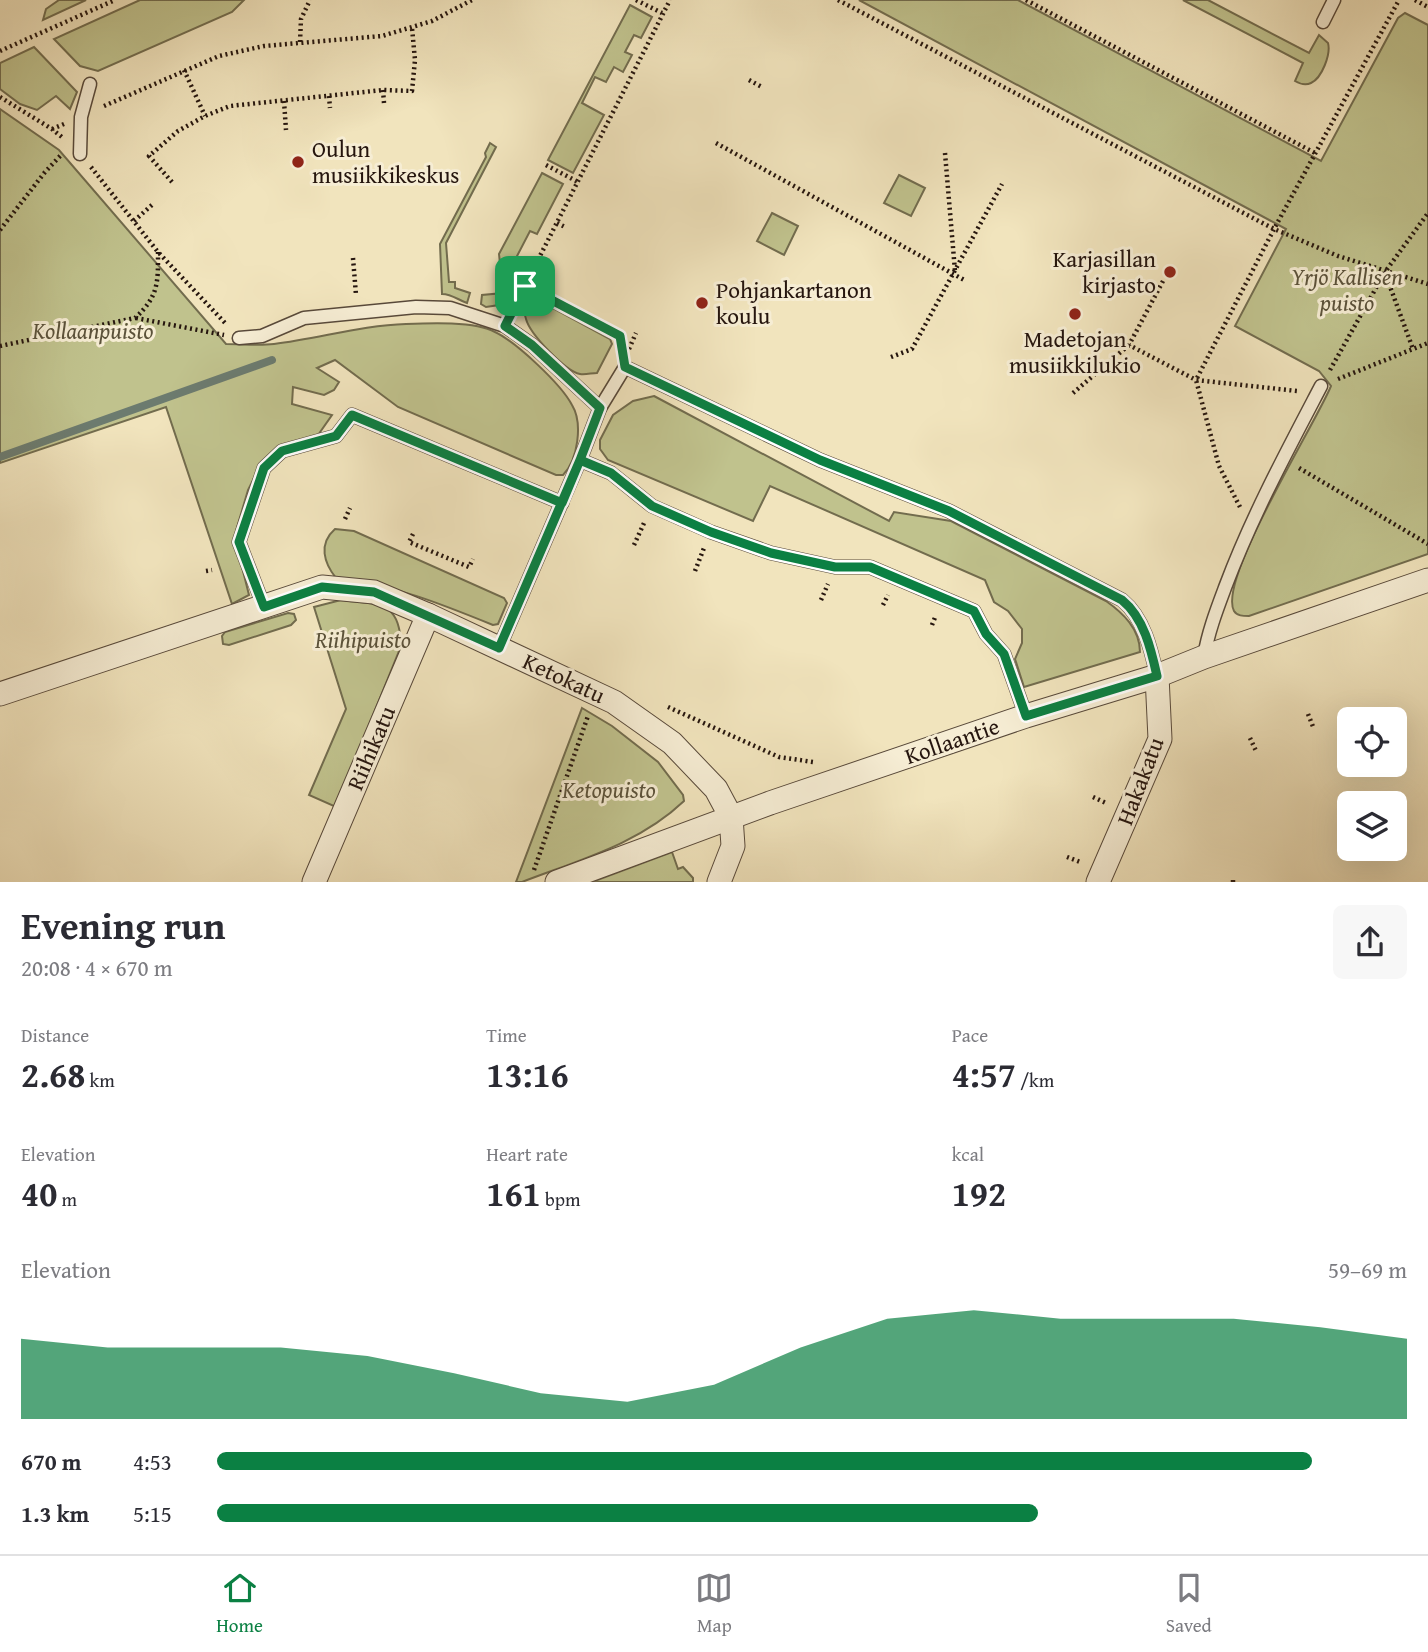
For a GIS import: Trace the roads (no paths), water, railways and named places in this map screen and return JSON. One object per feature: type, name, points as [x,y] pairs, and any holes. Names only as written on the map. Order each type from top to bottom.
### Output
[{"type":"street","name":"Kollaantie","points":[[557,882],[731,817],[1026,716],[1157,676],[1204,657],[1428,580]]},
{"type":"street","name":"Ketokatu","points":[[0,694],[322,587],[374,592],[614,702],[672,743],[716,789],[731,817]]},
{"type":"street","name":"Riihikatu","points":[[314,882],[428,615]]},
{"type":"street","name":"Hakakatu","points":[[1091,873],[1160,739],[1157,676]]},
{"type":"street","points":[[719,882],[733,846],[731,817]]},
{"type":"lane","points":[[1323,22],[1334,0]]},
{"type":"lane","points":[[75,150],[90,84]]},
{"type":"lane","points":[[239,338],[262,336],[304,318],[416,306],[450,307],[505,326],[532,345],[600,408]]},
{"type":"lane","points":[[499,648],[600,408],[625,367],[820,460],[949,511],[1122,600],[1138,618],[1152,652],[1157,676]]},
{"type":"lane","points":[[1204,657],[1209,632],[1238,555],[1321,386]]},
{"type":"lane","points":[[264,607],[239,542],[264,468],[282,451],[336,436],[352,415],[562,503]]},
{"type":"lane","points":[[580,460],[611,473],[652,506],[711,532],[771,553],[835,567],[870,567],[974,611],[986,634],[1004,654],[1026,716]]},
{"type":"waterway","points":[[0,457],[272,360]]},
{"type":"place","name":"Oulun musiikkikeskus","points":[[298,162]]},
{"type":"place","name":"Karjasillan kirjasto","points":[[1170,272]]},
{"type":"place","name":"Pohjankartanon koulu","points":[[702,303]]},
{"type":"place","name":"Madetojan musiikkilukio","points":[[1075,314]]},
{"type":"park label","name":"Yrjö Kallisen puisto","points":[[1347,290]]},
{"type":"park label","name":"Kollaanpuisto","points":[[93,331]]},
{"type":"park label","name":"Riihipuisto","points":[[363,640]]},
{"type":"park label","name":"Ketopuisto","points":[[609,790]]}]
